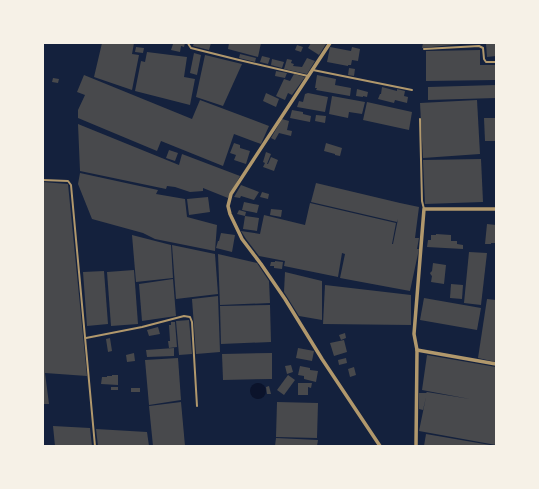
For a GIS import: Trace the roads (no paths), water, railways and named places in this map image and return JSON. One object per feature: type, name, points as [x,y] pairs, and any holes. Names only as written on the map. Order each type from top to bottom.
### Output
[{"type":"street","points":[[330,43],[232,194],[228,206],[230,214],[242,239],[285,299],[322,359],[380,446]]},
{"type":"street","points":[[416,446],[417,350],[414,334],[424,209],[496,209]]},
{"type":"street","points":[[417,350],[496,364]]},
{"type":"lane","points":[[188,43],[191,48],[308,76]]},
{"type":"lane","points":[[424,49],[479,46],[483,48],[484,59],[486,62],[496,62]]},
{"type":"lane","points":[[312,70],[412,90]]},
{"type":"lane","points":[[420,119],[422,201],[424,209]]},
{"type":"lane","points":[[43,180],[68,181],[71,185],[95,446]]},
{"type":"lane","points":[[86,338],[142,327],[184,316],[190,317],[192,322],[197,406]]},
{"type":"water","points":[[258,383],[265,388],[266,391],[261,398],[258,399],[251,394],[250,391],[255,384]]}]
